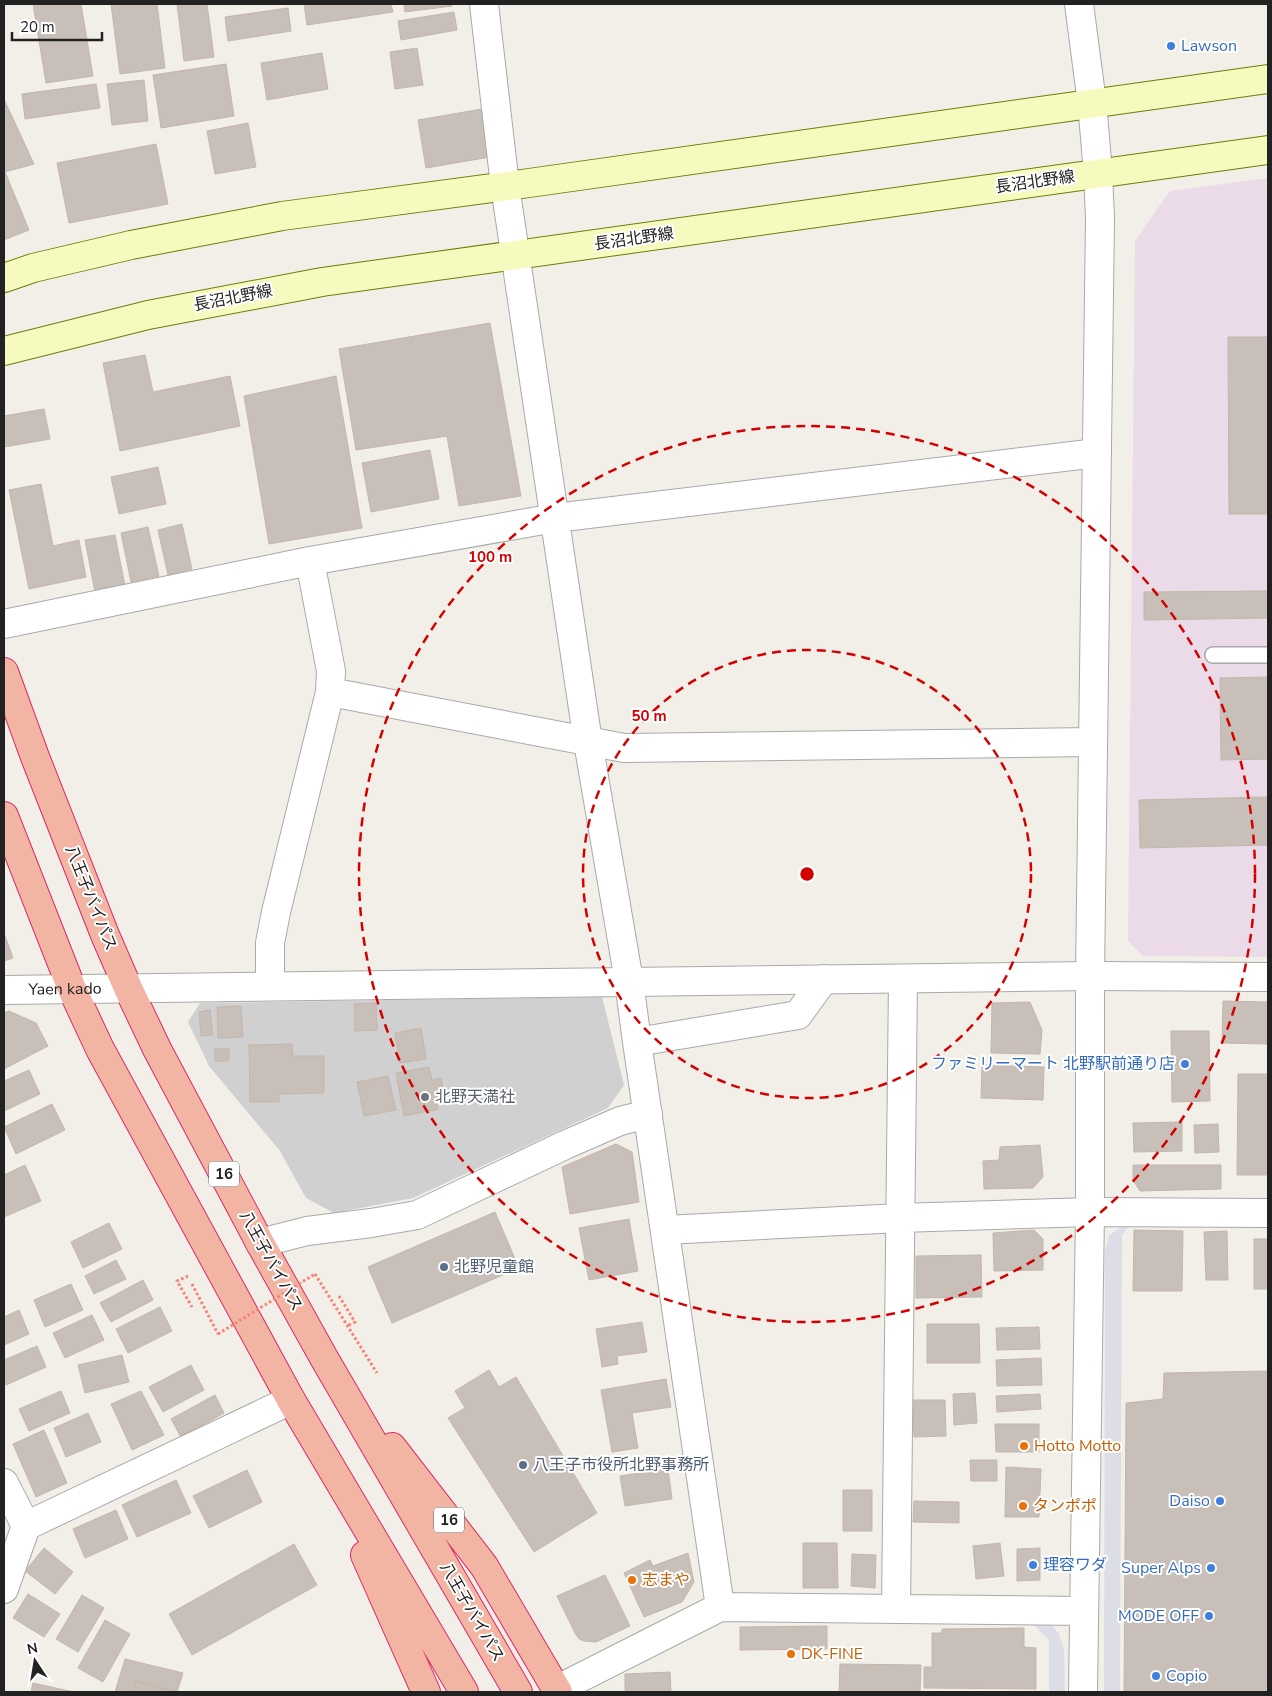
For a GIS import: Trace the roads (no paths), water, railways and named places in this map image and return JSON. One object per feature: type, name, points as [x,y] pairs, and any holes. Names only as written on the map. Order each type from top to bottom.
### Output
[{"type":"highway","name":"八王子バイパス","points":[[4,672],[38,766],[128,988],[157,1048],[260,1243],[324,1358],[518,1692]]},
{"type":"highway","points":[[4,816],[72,989],[100,1049],[322,1455],[464,1692]]},
{"type":"highway","name":"16","points":[[324,1358],[484,1566],[557,1691]]},
{"type":"highway","points":[[322,1455],[426,1692]]},
{"type":"main road","points":[[4,278],[33,268],[131,245],[282,216],[1021,115],[1092,103],[1268,79]]},
{"type":"main road","name":"長沼北野線","points":[[9,347],[148,315],[322,282],[1268,150]]},
{"type":"street","points":[[484,4],[505,186],[588,742],[629,981],[720,1606]]},
{"type":"street","points":[[1079,4],[1092,103],[1100,218],[1083,1692]]},
{"type":"street","points":[[4,624],[310,561],[555,518],[1097,453]]},
{"type":"street","points":[[270,986],[270,943],[276,912],[330,692],[331,671],[310,561]]},
{"type":"street","points":[[330,692],[624,748],[1093,742]]},
{"type":"street","name":"Yaen kado","points":[[4,990],[1090,976],[1268,977]]},
{"type":"street","points":[[637,1042],[798,1015],[824,979]]},
{"type":"street","points":[[896,1609],[903,979]]},
{"type":"street","points":[[260,1243],[306,1231],[417,1215],[565,1145],[620,1121],[648,1114]]},
{"type":"street","points":[[665,1230],[900,1218],[1090,1212],[1268,1213]]},
{"type":"street","points":[[4,1589],[26,1526],[291,1400]]},
{"type":"street","points":[[4,1483],[26,1526]]},
{"type":"street","points":[[557,1691],[720,1606],[1084,1611]]},
{"type":"lane","points":[[1213,655],[1268,656]]},
{"type":"place","name":"Lawson","points":[[1171,46]]},
{"type":"place","name":"ファミリーマート 北野駅前通り店","points":[[1185,1064]]},
{"type":"place","name":"北野天満社","points":[[425,1097]]},
{"type":"place","name":"北野児童館","points":[[444,1267]]},
{"type":"place","name":"Hotto Motto","points":[[1024,1446]]},
{"type":"place","name":"八王子市役所北野事務所","points":[[523,1465]]},
{"type":"place","name":"Daiso","points":[[1220,1501]]},
{"type":"place","name":"タンポポ","points":[[1023,1506]]},
{"type":"place","name":"理容ワダ","points":[[1033,1565]]},
{"type":"place","name":"Super Alps","points":[[1211,1568]]},
{"type":"place","name":"志まや","points":[[632,1580]]},
{"type":"place","name":"MODE OFF","points":[[1209,1616]]},
{"type":"place","name":"DK-FINE","points":[[791,1654]]},
{"type":"place","name":"Copio","points":[[1156,1676]]}]
